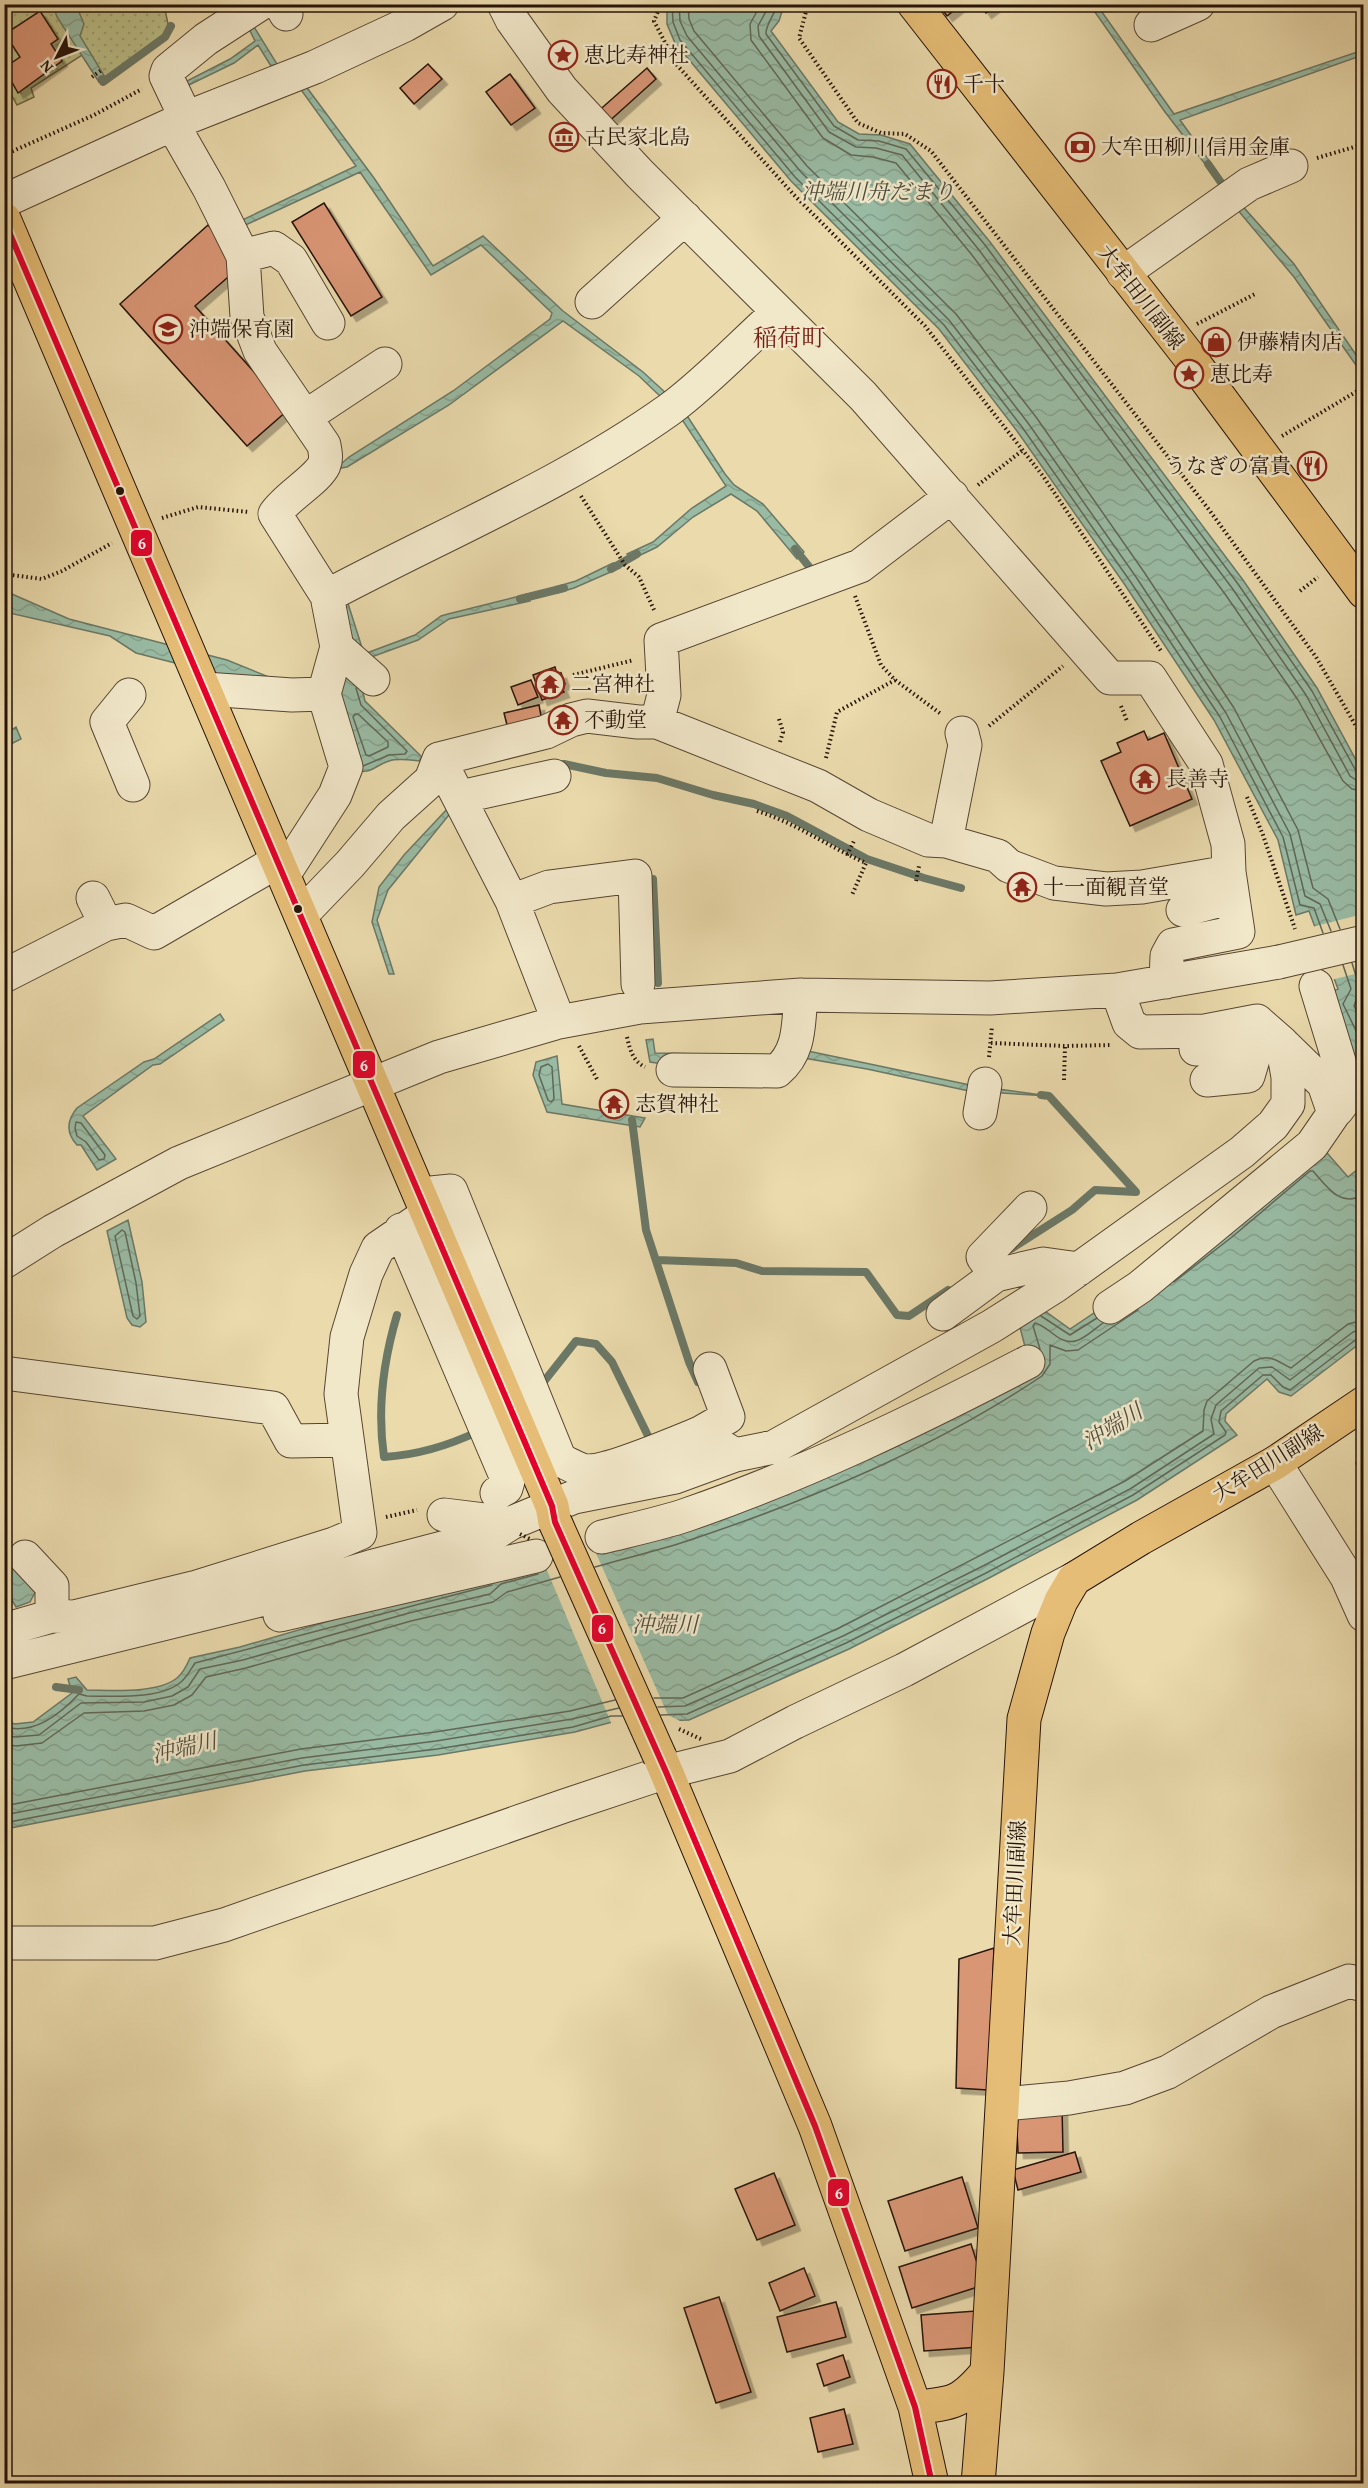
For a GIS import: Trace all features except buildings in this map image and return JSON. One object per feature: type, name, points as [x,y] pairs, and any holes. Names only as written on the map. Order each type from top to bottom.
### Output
[{"type":"main road","name":"大牟田川副線","points":[[914,4],[1173,337],[1362,587]]},
{"type":"main road","points":[[4,219],[146,527],[205,689],[372,1085],[425,1204],[553,1514],[663,1765],[815,2126],[915,2408],[932,2484]]},
{"type":"main road","name":"大牟田川副線","points":[[978,2484],[987,2372],[1024,1719],[1048,1633],[1061,1601],[1074,1579],[1141,1538],[1275,1463],[1364,1403]]},
{"type":"main road","points":[[915,2408],[946,2405],[961,2398],[969,2394],[987,2372]]},
{"type":"street","points":[[4,201],[179,122],[315,66],[405,25],[442,4]]},
{"type":"street","points":[[504,4],[512,20],[562,90],[616,150],[863,396],[1110,678],[1150,678],[1206,764],[1228,844],[1217,901],[1183,910]]},
{"type":"street","points":[[1151,25],[1198,4]]},
{"type":"street","points":[[4,976],[100,911],[154,933],[281,868],[335,795],[346,767],[324,694],[337,647],[336,591],[275,514],[281,505],[323,468],[326,459],[324,445],[256,343],[247,317],[243,256],[179,122],[166,76],[168,70],[206,39],[275,8]]},
{"type":"street","points":[[1123,273],[1249,184],[1291,166]]},
{"type":"street","points":[[592,302],[685,218]]},
{"type":"street","points":[[243,256],[274,248],[291,260],[328,323]]},
{"type":"street","points":[[336,591],[616,444],[674,405],[778,312]]},
{"type":"street","points":[[305,417],[385,364]]},
{"type":"street","points":[[657,722],[664,696],[661,646],[845,570],[860,566],[954,499]]},
{"type":"street","points":[[337,647],[373,679]]},
{"type":"street","points":[[205,689],[292,695],[324,694]]},
{"type":"street","points":[[129,695],[107,722],[133,785]]},
{"type":"street","points":[[439,759],[546,732],[571,720],[587,716],[657,722],[818,786],[869,815],[928,840],[946,841],[998,856],[1009,866],[1054,883],[1106,889],[1142,887],[1222,874]]},
{"type":"street","points":[[946,841],[963,739]]},
{"type":"street","points":[[439,759],[512,901],[569,1034]]},
{"type":"street","points":[[301,915],[350,864],[391,816],[431,780],[439,759]]},
{"type":"street","points":[[459,794],[554,776]]},
{"type":"street","points":[[1166,982],[1167,956],[1173,945],[1238,932],[1222,874]]},
{"type":"street","points":[[512,901],[549,887],[635,876],[638,984]]},
{"type":"street","points":[[4,1262],[53,1231],[179,1163],[439,1057],[569,1034],[640,1006],[801,995],[990,998],[1117,990],[1279,963],[1364,942]]},
{"type":"street","points":[[1110,1307],[1140,1287],[1312,1145],[1349,1094],[1316,986]]},
{"type":"street","points":[[1117,990],[1129,1023],[1140,1032],[1205,1031],[1257,1022],[1324,1084],[1334,1113]]},
{"type":"street","points":[[673,1070],[777,1071],[788,1062],[795,1047],[801,995]]},
{"type":"street","points":[[1164,1032],[1171,1046],[1188,1050],[1236,1045],[1253,1059],[1248,1076],[1207,1080]]},
{"type":"street","points":[[4,1664],[268,1598],[492,1534],[511,1523],[553,1514],[574,1497],[675,1477],[735,1455],[774,1447],[992,1326],[1079,1269],[1242,1152],[1273,1125],[1288,1104],[1288,1077],[1282,1043]]},
{"type":"street","points":[[4,1630],[48,1618],[74,1617],[197,1587],[334,1544],[360,1533],[341,1394],[347,1336],[366,1274],[378,1248],[401,1230],[425,1204],[451,1191],[560,1460],[584,1471],[598,1469],[639,1457],[699,1434],[728,1417],[710,1369]]},
{"type":"street","points":[[942,1314],[989,1266],[1030,1208]]},
{"type":"street","points":[[401,1230],[508,1481],[506,1488],[497,1493]]},
{"type":"street","points":[[989,1266],[1043,1264],[1079,1269]]},
{"type":"street","points":[[602,1537],[684,1515],[788,1478],[921,1418],[1028,1362]]},
{"type":"street","points":[[4,1373],[273,1408],[291,1441],[346,1440]]},
{"type":"street","points":[[859,1400],[905,1402],[921,1418]]},
{"type":"street","points":[[699,1434],[735,1455]]},
{"type":"street","points":[[1275,1463],[1347,1577],[1364,1615]]},
{"type":"street","points":[[675,1477],[698,1492],[788,1478]]},
{"type":"street","points":[[444,1515],[511,1523]]},
{"type":"street","points":[[268,1598],[334,1544]]},
{"type":"street","points":[[25,1557],[52,1586],[48,1618],[53,1652]]},
{"type":"street","points":[[222,1610],[230,1618],[282,1615],[536,1557]]},
{"type":"street","points":[[4,1943],[154,1942],[214,1928],[663,1765],[730,1756],[904,1670],[1074,1579]]},
{"type":"street","points":[[1003,2104],[1069,2098],[1125,2088],[1168,2072],[1271,2012],[1349,1981],[1364,1985]]},
{"type":"path","points":[[661,4],[654,21],[676,64],[794,195],[925,326],[1043,476],[1165,658]]},
{"type":"path","points":[[808,4],[799,38],[858,123],[881,133],[905,134],[931,151],[1210,511],[1316,657],[1364,740]]},
{"type":"path","points":[[92,77],[103,69]]},
{"type":"path","points":[[4,155],[94,115],[166,76]]},
{"type":"path","points":[[1291,166],[1364,144]]},
{"type":"path","points":[[1173,337],[1257,293]]},
{"type":"path","points":[[1259,450],[1364,387]]},
{"type":"path","points":[[954,499],[1023,450]]},
{"type":"path","points":[[566,472],[625,565],[639,577],[657,617],[661,646],[573,675]]},
{"type":"path","points":[[4,574],[42,579],[146,527],[198,507],[275,514]]},
{"type":"path","points":[[845,570],[881,665],[895,680],[944,717],[963,739],[1085,649]]},
{"type":"path","points":[[818,786],[837,712],[895,680]]},
{"type":"path","points":[[1245,792],[1263,835],[1295,929]]},
{"type":"path","points":[[757,811],[785,820],[827,846],[866,863],[852,895]]},
{"type":"path","points":[[847,855],[850,848]]},
{"type":"path","points":[[916,881],[918,871]]},
{"type":"path","points":[[983,1098],[992,1019]]},
{"type":"path","points":[[569,1034],[598,1081]]},
{"type":"path","points":[[991,1043],[1065,1046],[1115,1045]]},
{"type":"path","points":[[1064,1080],[1065,1046]]},
{"type":"shaded area","points":[[4,5],[164,5],[168,24],[164,34],[99,82],[82,55],[31,88],[34,97],[17,105],[12,96],[5,97]]},
{"type":"water","name":"沖端川舟だまり","points":[[667,4],[784,5],[779,21],[771,31],[838,122],[859,134],[881,135],[910,144],[990,242],[1243,580],[1317,688],[1363,773],[1363,1095],[1324,994],[1338,989],[1309,911],[1296,915],[1278,840],[1214,720],[1125,585],[1017,431],[939,329],[791,181],[675,43],[667,24]]},
{"type":"water","points":[[53,5],[76,5],[84,24],[80,36],[105,77],[99,82],[57,17]]},
{"type":"water","points":[[1090,5],[1097,5],[1174,114],[1363,50],[1363,55],[1180,120],[1216,170],[1212,173],[1165,112]]},
{"type":"water","points":[[245,21],[251,22],[277,64],[271,66],[258,45],[234,63],[187,86],[181,84],[230,59],[255,41]]},
{"type":"water","points":[[305,85],[374,178],[433,266],[483,236],[563,311],[643,372],[668,395],[664,400],[639,376],[563,321],[449,405],[347,467],[335,469],[349,457],[453,391],[550,319],[552,313],[481,245],[431,275],[360,172],[239,228],[236,223],[356,166],[299,87]]},
{"type":"water","points":[[1230,192],[1294,264],[1363,365],[1358,368],[1294,277],[1226,196]]},
{"type":"water","points":[[682,408],[734,485],[763,504],[804,552],[797,559],[757,511],[731,494],[693,517],[657,547],[632,559],[627,554],[653,542],[692,508],[726,486],[677,412]]},
{"type":"water","points":[[613,563],[620,568],[557,593],[555,587],[576,581]]},
{"type":"water","points":[[5,591],[69,619],[227,660],[281,682],[230,677],[136,653],[110,636],[5,612]]},
{"type":"water","points":[[345,594],[364,654],[415,635],[441,616],[528,594],[530,601],[449,619],[418,640],[363,660],[358,672],[365,701],[422,757],[419,761],[393,760],[372,770],[358,771],[352,769],[337,671]]},
{"type":"water","points":[[16,727],[21,739],[5,747],[5,734]]},
{"type":"water","points":[[457,805],[388,890],[377,920],[394,974],[389,974],[372,922],[379,887],[404,855],[450,806]]},
{"type":"water","points":[[220,1014],[224,1020],[160,1064],[153,1065],[83,1116],[116,1159],[97,1170],[81,1145],[77,1145],[71,1136],[69,1127],[71,1117],[77,1108]]},
{"type":"water","points":[[653,1039],[655,1053],[705,1054],[670,1065],[650,1062],[646,1040]]},
{"type":"water","points":[[803,1050],[970,1085],[1049,1096],[969,1091],[804,1058]]},
{"type":"water","points":[[557,1056],[562,1104],[645,1118],[640,1127],[547,1112],[533,1075],[536,1062]]},
{"type":"water","name":"沖端川","points":[[1314,1138],[1348,1177],[1363,1165],[1363,1341],[1291,1396],[1279,1392],[1267,1379],[1226,1414],[1225,1421],[1237,1435],[1137,1500],[849,1649],[689,1720],[612,1722],[575,1732],[438,1755],[305,1771],[5,1829],[5,1721],[15,1724],[33,1722],[72,1693],[68,1679],[76,1677],[87,1690],[134,1690],[158,1687],[177,1678],[190,1658],[240,1647],[624,1535],[1028,1358],[1017,1316],[1035,1304],[1070,1329],[1122,1294]]},
{"type":"water","points":[[128,1220],[142,1282],[146,1322],[140,1327],[132,1325],[127,1318],[107,1231]]},
{"type":"water","points":[[4,1552],[39,1585],[30,1602],[16,1607],[5,1588]]},
{"type":"pier","points":[[1363,914],[1363,972],[1331,980],[1312,927]]},
{"type":"pier","points":[[591,1542],[668,1715],[684,1723],[612,1725],[541,1556]]},
{"type":"waterway","points":[[102,79],[103,82],[165,37],[171,26]]},
{"type":"waterway","points":[[1208,164],[1227,191]]},
{"type":"waterway","points":[[795,549],[814,573],[816,572]]},
{"type":"waterway","points":[[611,569],[637,554]]},
{"type":"waterway","points":[[520,599],[564,588]]},
{"type":"waterway","points":[[556,765],[564,764],[606,773],[657,778],[713,795],[754,804],[787,816],[867,859],[961,888]]},
{"type":"waterway","points":[[653,879],[658,983]]},
{"type":"waterway","points":[[1011,1249],[1072,1210],[1095,1190],[1136,1192],[1049,1096],[1041,1095]]},
{"type":"waterway","points":[[632,1120],[646,1230],[689,1362],[698,1382]]},
{"type":"waterway","points":[[657,1260],[736,1263],[762,1271],[866,1272],[897,1315],[909,1316],[948,1290]]},
{"type":"waterway","points":[[397,1315],[388,1350],[381,1403],[384,1457],[433,1448],[479,1431]]},
{"type":"waterway","points":[[542,1384],[576,1341],[596,1344],[612,1362],[652,1444]]},
{"type":"waterway","points":[[56,1687],[79,1690]]},
{"type":"transit line","name":"6","points":[[4,220],[552,1506],[555,1522],[666,1772],[815,2126],[915,2407],[932,2484]]},
{"type":"place","name":"恵比寿神社","points":[[563,55]]},
{"type":"place","name":"千十","points":[[942,84]]},
{"type":"place","name":"古民家北島","points":[[564,137]]},
{"type":"place","name":"大牟田柳川信用金庫","points":[[1080,147]]},
{"type":"place","name":"沖端保育園","points":[[168,329]]},
{"type":"place","name":"伊藤精肉店","points":[[1216,342]]},
{"type":"place","name":"恵比寿","points":[[1189,374]]},
{"type":"place","name":"うなぎの富貴","points":[[1312,466]]},
{"type":"place","name":"二宮神社","points":[[550,684]]},
{"type":"place","name":"不動堂","points":[[563,720]]},
{"type":"place","name":"長善寺","points":[[1145,779]]},
{"type":"place","name":"十一面観音堂","points":[[1022,887]]},
{"type":"place","name":"志賀神社","points":[[614,1104]]},
{"type":"district","name":"稲荷町","points":[[789,338]]}]
